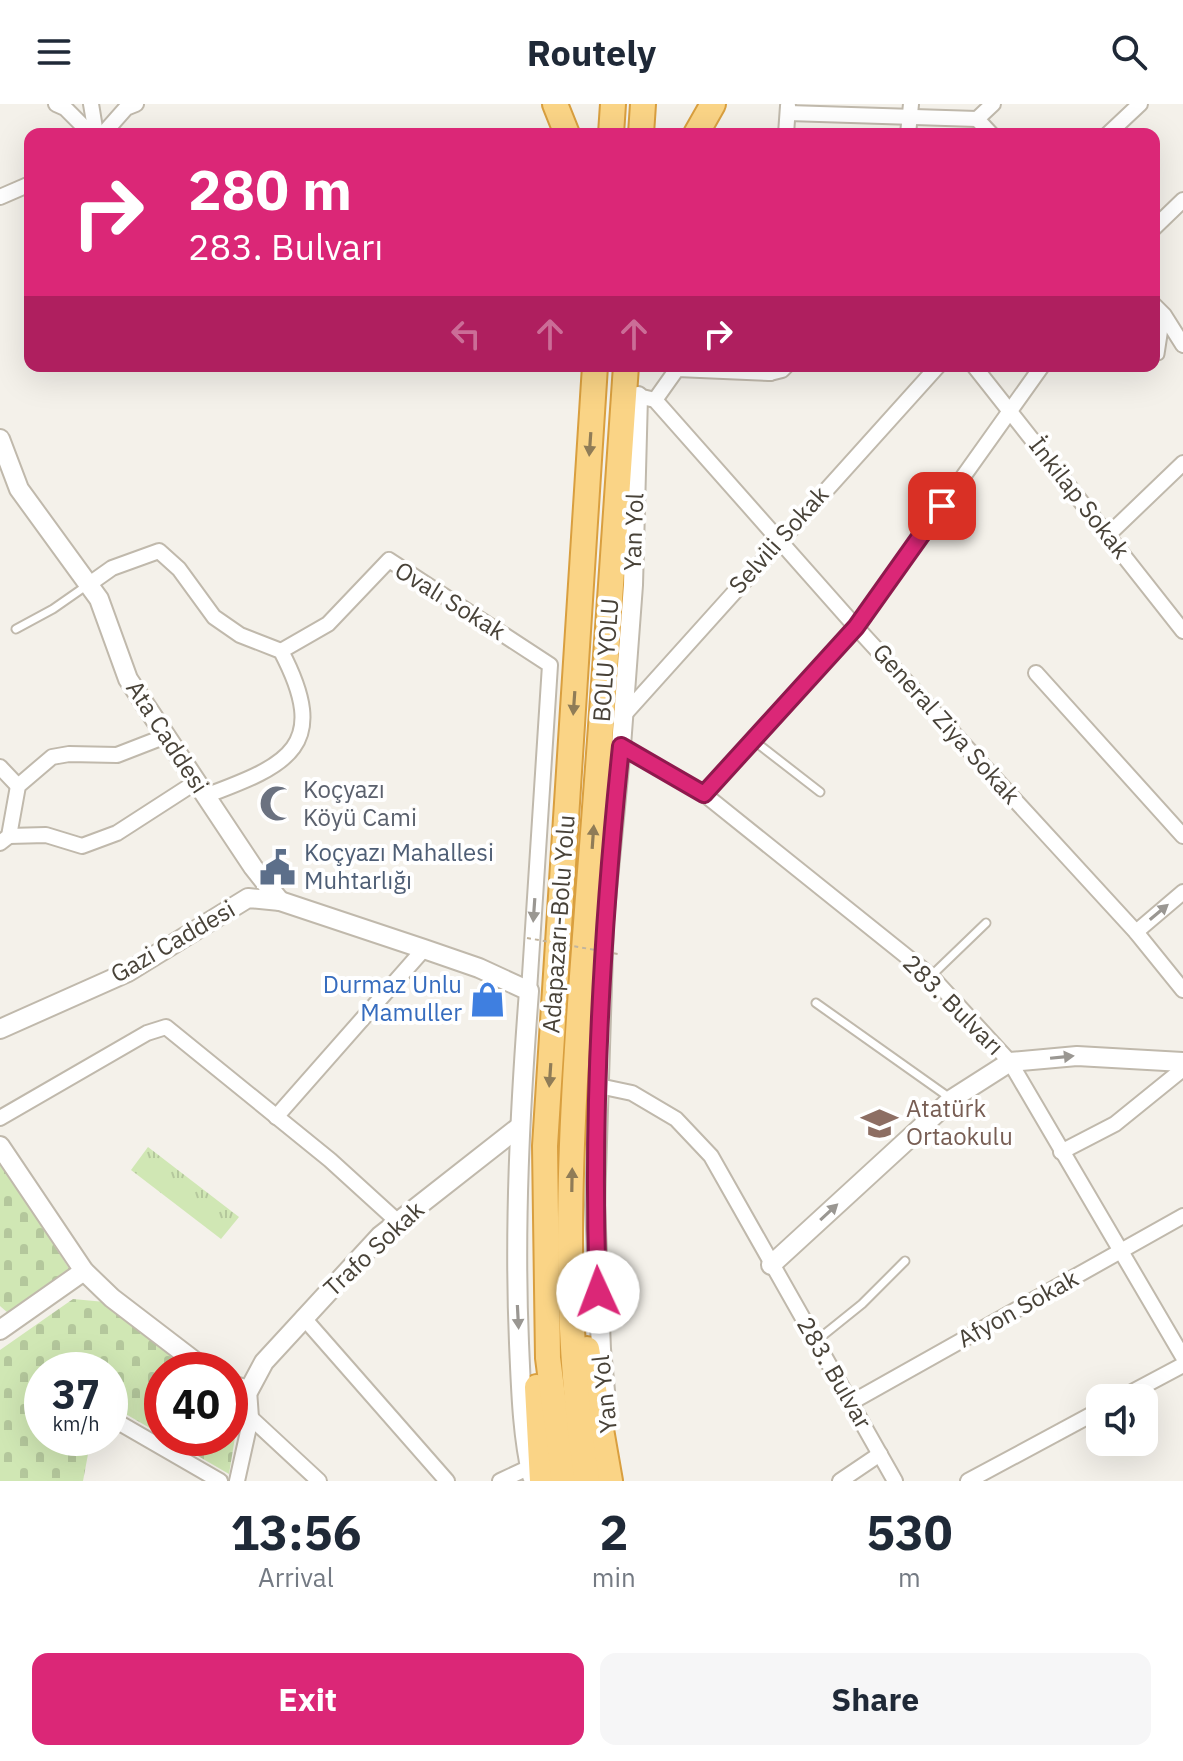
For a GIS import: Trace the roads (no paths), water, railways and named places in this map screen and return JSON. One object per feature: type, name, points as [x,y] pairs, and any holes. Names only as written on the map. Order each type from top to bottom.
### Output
[{"type":"highway","points":[[555,104],[565,128]]},
{"type":"highway","points":[[611,128],[613,104]]},
{"type":"highway","points":[[641,128],[643,104]]},
{"type":"highway","points":[[699,128],[713,104]]},
{"type":"highway","name":"Adapazarı-Bolu Yolu","points":[[564,1481],[548,1358],[545,1146],[594,372]]},
{"type":"highway","name":"BOLU YOLU","points":[[587,1481],[575,1368],[571,1222],[574,1082],[626,372]]},
{"type":"highway","points":[[535,1476],[531,1266],[534,1205],[545,1146]]},
{"type":"highway","points":[[571,1222],[588,1355],[612,1481]]},
{"type":"street","points":[[56,104],[87,128]]},
{"type":"street","points":[[91,104],[93,128]]},
{"type":"street","points":[[108,128],[126,108],[136,104]]},
{"type":"street","points":[[977,119],[993,104]]},
{"type":"street","points":[[1114,128],[1140,104]]},
{"type":"street","points":[[788,109],[910,111],[977,119],[985,128]]},
{"type":"street","points":[[0,197],[24,187]]},
{"type":"street","points":[[1160,222],[1183,200]]},
{"type":"street","points":[[1160,311],[1183,345]]},
{"type":"street","points":[[647,398],[673,372]]},
{"type":"street","name":"Selvili Sokak","points":[[623,716],[933,372]]},
{"type":"street","name":"İnkilap Sokak","points":[[979,372],[1183,631]]},
{"type":"street","points":[[704,794],[856,627],[1038,372]]},
{"type":"street","name":"General Ziya Sokak","points":[[647,398],[1136,932],[1183,990]]},
{"type":"street","name":"Yan Yol","points":[[612,1481],[601,1349],[595,1205],[604,921],[621,746],[647,398]]},
{"type":"street","name":"Ata Caddesi","points":[[0,439],[19,489],[99,599],[128,679],[253,867],[280,901]]},
{"type":"street","points":[[1108,535],[1183,463]]},
{"type":"street","points":[[88,585],[112,568],[159,551],[179,569],[214,617],[240,635],[281,651],[297,681],[303,726],[287,758],[257,777],[201,789],[117,833],[82,846],[46,835],[4,840],[18,786],[52,757],[69,754],[117,755],[166,736]]},
{"type":"street","name":"Ovalı Sokak","points":[[281,651],[328,624],[389,560],[550,665],[529,991]]},
{"type":"street","points":[[1036,673],[1183,836]]},
{"type":"street","name":"283. Bulvarı","points":[[621,746],[704,794],[931,976],[1010,1062],[1183,1357]]},
{"type":"street","points":[[0,767],[18,786]]},
{"type":"street","points":[[248,898],[253,867]]},
{"type":"street","points":[[1136,932],[1183,892]]},
{"type":"street","name":"Gazi Caddesi","points":[[0,1029],[128,972],[248,898],[280,901],[479,968],[529,991]]},
{"type":"street","points":[[276,1117],[424,949]]},
{"type":"street","points":[[500,1481],[535,1476],[521,1375],[516,1283],[519,1127],[529,991]]},
{"type":"street","points":[[0,1118],[147,1033],[166,1027],[330,1160],[397,1221]]},
{"type":"street","points":[[771,1265],[952,1099],[1010,1062],[1077,1056],[1183,1062]]},
{"type":"street","points":[[1061,1152],[1115,1124],[1183,1069]]},
{"type":"street","name":"283. Bulvar","points":[[599,1086],[632,1093],[676,1119],[711,1156],[895,1481]]},
{"type":"street","name":"Trafo Sokak","points":[[249,1390],[264,1362],[303,1317],[397,1221],[519,1127]]},
{"type":"street","points":[[0,1146],[84,1271],[112,1298],[182,1352]]},
{"type":"street","name":"Afyon Sokak","points":[[852,1402],[1183,1216]]},
{"type":"street","points":[[0,1330],[84,1271]]},
{"type":"street","points":[[303,1317],[447,1481]]},
{"type":"street","points":[[1147,1384],[1183,1365]]},
{"type":"street","points":[[237,1481],[251,1418],[249,1390]]},
{"type":"street","points":[[251,1418],[319,1481]]},
{"type":"street","points":[[968,1481],[1086,1418]]},
{"type":"street","points":[[128,1428],[220,1481]]},
{"type":"street","points":[[840,1481],[880,1454]]},
{"type":"lane","points":[[16,629],[88,585]]},
{"type":"lane","points":[[753,740],[820,792]]},
{"type":"lane","points":[[931,976],[986,923]]},
{"type":"lane","points":[[816,1003],[952,1099]]},
{"type":"lane","points":[[816,1341],[862,1304],[905,1261]]},
{"type":"place","name":"Koçyazı Köyü Cami","points":[[277,804]]},
{"type":"place","name":"Koçyazı Mahallesi Muhtarlığı","points":[[278,867]]},
{"type":"place","name":"Durmaz Unlu Mamuller","points":[[488,999]]},
{"type":"place","name":"Atatürk Ortaokulu","points":[[880,1123]]}]
